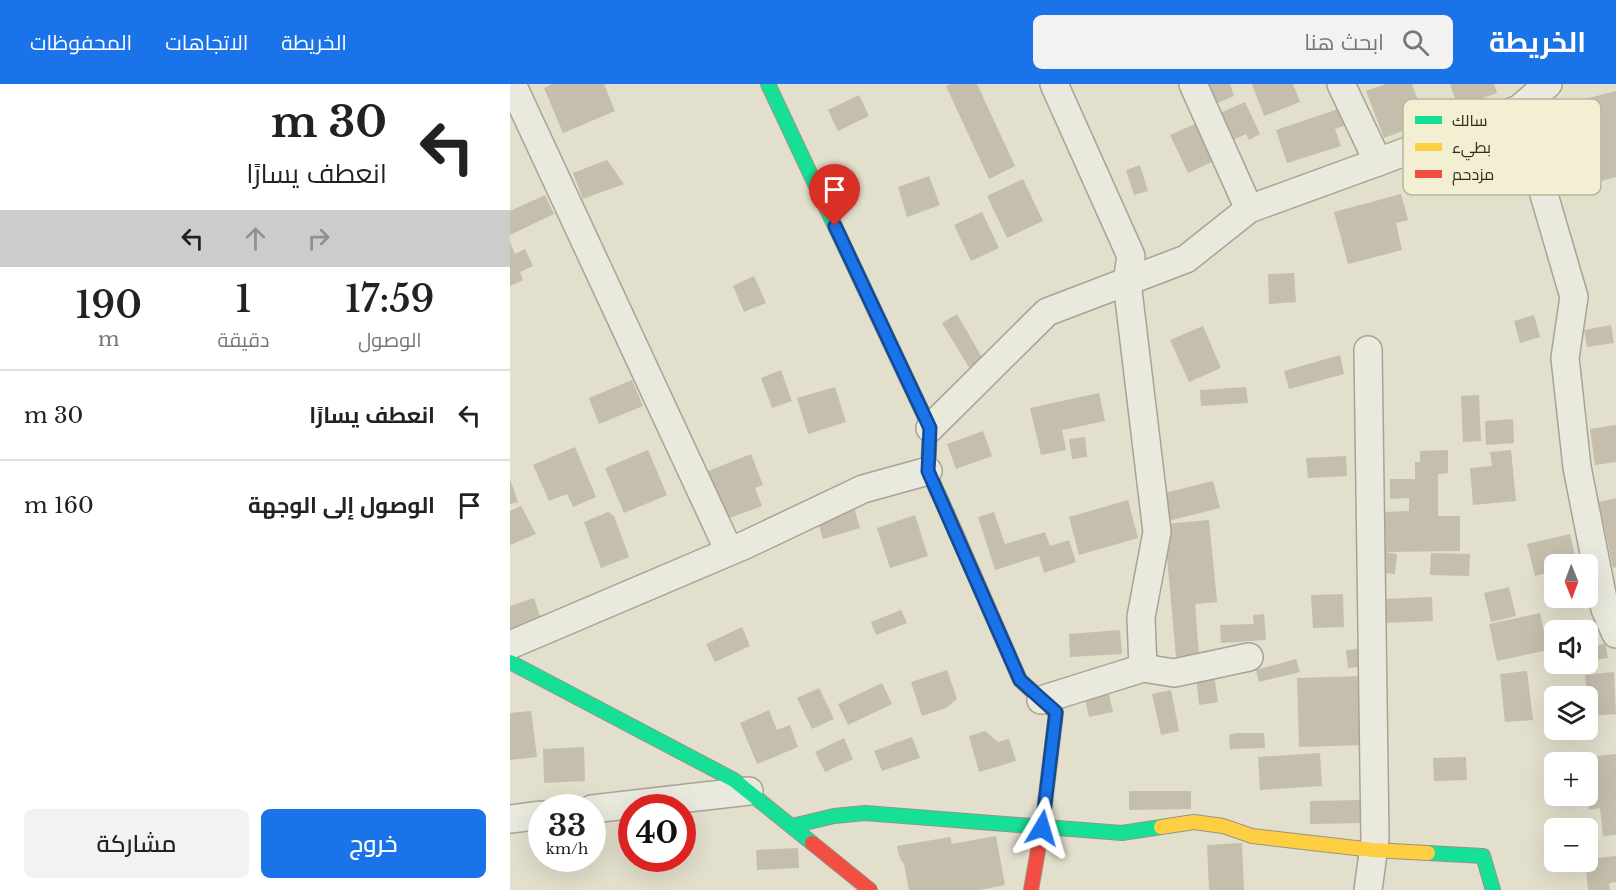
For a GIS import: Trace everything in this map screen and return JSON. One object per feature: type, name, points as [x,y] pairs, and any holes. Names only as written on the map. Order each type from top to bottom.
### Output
[{"type":"street","points":[[512,84],[729,551]]},
{"type":"street","points":[[768,84],[930,428],[928,471],[1020,680],[1056,712],[1042,828],[1031,890]]},
{"type":"street","points":[[1054,84],[1131,256],[1127,282],[1157,532],[1141,617],[1143,668]]},
{"type":"street","points":[[1193,84],[1249,209]]},
{"type":"street","points":[[1341,84],[1378,162]]},
{"type":"street","points":[[1531,99],[1548,84]]},
{"type":"street","points":[[930,428],[1047,312],[1186,259],[1249,209],[1403,153]]},
{"type":"street","points":[[1544,195],[1574,297],[1564,358],[1577,467],[1605,609],[1616,634]]},
{"type":"street","points":[[1368,350],[1375,839],[1368,890]]},
{"type":"street","points":[[510,645],[729,551],[863,489],[928,471]]},
{"type":"street","points":[[1041,700],[1143,668],[1174,673],[1249,657]]},
{"type":"street","points":[[510,662],[734,780],[870,890]]},
{"type":"street","points":[[606,807],[749,791]]},
{"type":"street","points":[[792,826],[834,816],[865,813],[1122,833],[1194,822],[1223,826],[1252,836],[1373,850],[1483,856],[1493,890]]},
{"type":"street","points":[[510,819],[528,817]]},
{"type":"building","points":[[553,84],[604,84],[615,111],[563,133],[544,88]]},
{"type":"building","points":[[977,84],[1015,166],[989,179],[946,86]]},
{"type":"building","points":[[1202,84],[1230,84],[1234,96],[1210,106]]},
{"type":"building","points":[[1252,84],[1293,84],[1300,102],[1264,116]]},
{"type":"building","points":[[1386,84],[1412,84],[1418,99],[1403,99],[1403,131],[1384,138],[1366,91]]},
{"type":"building","points":[[1450,84],[1494,84],[1497,93],[1480,99],[1455,99]]},
{"type":"building","points":[[1616,91],[1616,177],[1601,181],[1601,99],[1585,99]]},
{"type":"building","points":[[859,95],[869,116],[838,131],[828,110]]},
{"type":"building","points":[[1245,102],[1260,134],[1249,140],[1246,134],[1233,140],[1220,113]]},
{"type":"building","points":[[1338,109],[1344,126],[1335,129],[1341,146],[1287,163],[1276,130]]},
{"type":"building","points":[[1204,120],[1221,158],[1188,173],[1170,135]]},
{"type":"building","points":[[607,160],[624,184],[583,199],[573,173]]},
{"type":"building","points":[[1140,165],[1148,191],[1134,195],[1126,170]]},
{"type":"building","points":[[929,176],[940,205],[907,217],[898,187]]},
{"type":"building","points":[[1023,179],[1043,221],[1007,238],[987,196]]},
{"type":"building","points":[[1401,194],[1408,220],[1396,223],[1402,250],[1348,264],[1334,212]]},
{"type":"building","points":[[545,195],[554,214],[510,235],[510,211]]},
{"type":"building","points":[[982,212],[999,248],[971,261],[954,225]]},
{"type":"building","points":[[510,242],[515,254],[525,249],[533,266],[520,272],[523,280],[510,286]]},
{"type":"building","points":[[1294,273],[1296,302],[1269,304],[1268,274]]},
{"type":"building","points":[[754,276],[766,303],[744,312],[733,286]]},
{"type":"building","points":[[957,314],[984,361],[970,369],[942,323]]},
{"type":"building","points":[[1534,315],[1540,337],[1520,343],[1514,321]]},
{"type":"building","points":[[1611,325],[1614,343],[1587,347],[1584,330]]},
{"type":"building","points":[[1203,326],[1221,368],[1189,382],[1170,340]]},
{"type":"building","points":[[1340,355],[1344,374],[1289,389],[1284,371]]},
{"type":"building","points":[[781,370],[792,401],[772,408],[761,378]]},
{"type":"building","points":[[632,380],[643,406],[599,424],[589,398]]},
{"type":"building","points":[[835,387],[846,422],[808,434],[797,398]]},
{"type":"building","points":[[1246,387],[1248,403],[1201,406],[1200,390]]},
{"type":"building","points":[[1099,393],[1105,421],[1062,430],[1066,450],[1041,455],[1030,408]]},
{"type":"building","points":[[1479,395],[1481,441],[1463,442],[1461,396]]},
{"type":"building","points":[[1513,419],[1514,443],[1486,445],[1485,421]]},
{"type":"building","points":[[1616,425],[1616,462],[1595,465],[1590,429]]},
{"type":"building","points":[[983,431],[992,456],[956,469],[947,444]]},
{"type":"building","points":[[1085,437],[1087,457],[1072,459],[1069,439]]},
{"type":"building","points":[[575,447],[596,497],[573,507],[567,494],[549,501],[533,465]]},
{"type":"building","points":[[648,450],[667,495],[624,513],[605,468]]},
{"type":"building","points":[[1448,450],[1448,473],[1438,474],[1438,516],[1460,516],[1460,551],[1385,552],[1384,512],[1409,511],[1409,498],[1390,499],[1390,479],[1415,479],[1415,462],[1420,462],[1420,451]]},
{"type":"building","points":[[1511,450],[1516,501],[1473,505],[1470,468],[1492,466],[1490,452]]},
{"type":"building","points":[[751,454],[763,485],[755,488],[762,506],[727,519],[708,471]]},
{"type":"building","points":[[1346,456],[1347,476],[1308,478],[1306,458]]},
{"type":"building","points":[[510,479],[518,502],[510,504]]},
{"type":"building","points":[[1213,481],[1220,508],[1168,521],[1161,494]]},
{"type":"building","points":[[1616,498],[1616,567],[1613,568],[1599,502]]},
{"type":"building","points":[[1128,500],[1138,538],[1079,555],[1069,517]]},
{"type":"building","points":[[521,506],[536,534],[510,545],[510,511]]},
{"type":"building","points":[[854,507],[860,528],[823,539],[817,518]]},
{"type":"building","points":[[608,512],[614,516],[629,557],[601,568],[584,522]]},
{"type":"building","points":[[994,512],[1005,544],[1045,532],[1050,546],[1069,540],[1076,562],[1044,573],[1039,556],[995,570],[978,517]]},
{"type":"building","points":[[915,515],[928,556],[890,568],[877,528]]},
{"type":"building","points":[[1209,520],[1217,602],[1195,604],[1199,655],[1176,657],[1164,524]]},
{"type":"building","points":[[1570,534],[1575,554],[1544,554],[1544,574],[1535,576],[1527,544]]},
{"type":"building","points":[[1384,552],[1397,554],[1395,574],[1382,573]]},
{"type":"building","points":[[1431,553],[1470,554],[1469,576],[1430,575]]},
{"type":"building","points":[[1509,587],[1516,616],[1491,622],[1484,593]]},
{"type":"building","points":[[1343,594],[1344,627],[1313,628],[1311,595]]},
{"type":"building","points":[[1432,597],[1433,621],[1384,623],[1383,599]]},
{"type":"building","points":[[534,598],[543,625],[510,635],[510,606]]},
{"type":"building","points":[[901,610],[907,623],[876,635],[871,622]]},
{"type":"building","points":[[1540,613],[1544,632],[1544,651],[1497,661],[1489,624]]},
{"type":"building","points":[[1264,614],[1266,640],[1221,643],[1220,625],[1254,624],[1253,615]]},
{"type":"building","points":[[742,627],[750,646],[715,662],[706,644]]},
{"type":"building","points":[[1120,630],[1122,654],[1070,657],[1069,634]]},
{"type":"building","points":[[1605,644],[1608,658],[1598,659],[1598,645]]},
{"type":"building","points":[[1366,648],[1368,666],[1348,668],[1346,650]]},
{"type":"building","points":[[1296,659],[1300,672],[1259,682],[1256,670]]},
{"type":"building","points":[[947,670],[957,699],[946,708],[922,716],[911,682]]},
{"type":"building","points":[[1527,671],[1533,720],[1505,722],[1500,674]]},
{"type":"building","points":[[1614,672],[1616,714],[1598,715],[1598,686],[1586,686],[1585,675]]},
{"type":"building","points":[[1214,675],[1218,702],[1199,705],[1196,677]]},
{"type":"building","points":[[1363,676],[1365,745],[1299,747],[1297,678]]},
{"type":"building","points":[[882,683],[892,704],[848,725],[838,704]]},
{"type":"building","points":[[819,688],[834,719],[812,729],[797,698]]},
{"type":"building","points":[[1171,690],[1179,731],[1161,735],[1152,694]]},
{"type":"building","points":[[1109,694],[1113,712],[1089,717],[1085,699]]},
{"type":"building","points":[[769,710],[777,730],[790,725],[798,747],[757,764],[740,723]]},
{"type":"building","points":[[531,711],[537,757],[510,760],[510,713]]},
{"type":"building","points":[[985,731],[998,742],[1009,739],[1016,761],[979,772],[969,736]]},
{"type":"building","points":[[1264,733],[1265,748],[1230,749],[1229,735]]},
{"type":"building","points":[[912,737],[920,758],[882,771],[874,751]]},
{"type":"building","points":[[844,738],[853,759],[825,772],[815,752]]},
{"type":"building","points":[[584,747],[585,781],[544,783],[543,749]]},
{"type":"building","points":[[1320,753],[1322,786],[1260,790],[1258,757]]},
{"type":"building","points":[[1616,754],[1616,835],[1603,836],[1600,808],[1589,810],[1588,806],[1598,806],[1598,756]]},
{"type":"building","points":[[1466,757],[1467,780],[1434,781],[1433,758]]},
{"type":"building","points":[[1129,791],[1191,791],[1191,809],[1129,810]]},
{"type":"building","points":[[1365,800],[1365,823],[1310,824],[1310,801]]},
{"type":"building","points":[[996,836],[1005,885],[980,890],[909,890],[904,864],[900,859],[897,846],[950,837],[952,844]]},
{"type":"building","points":[[1242,843],[1244,890],[1209,890],[1207,845]]},
{"type":"building","points":[[798,848],[799,868],[757,870],[756,850]]},
{"type":"building","points":[[1616,856],[1616,882],[1609,883],[1610,890],[1588,890],[1586,872],[1598,872],[1598,858]]},
{"type":"traffic: fast","points":[[768,84],[930,428],[928,471],[947,513]]},
{"type":"traffic: fast","points":[[510,662],[734,780],[812,843]]},
{"type":"traffic: fast","points":[[792,826],[834,816],[865,813],[1122,833],[1161,827]]},
{"type":"traffic: fast","points":[[1428,853],[1483,856],[1493,890]]},
{"type":"traffic: slow","points":[[1161,827],[1194,822],[1223,826],[1252,836],[1373,850],[1428,853]]},
{"type":"traffic: jam","points":[[947,513],[1020,680],[1056,713],[1042,828],[1031,890]]},
{"type":"traffic: jam","points":[[812,843],[870,890]]},
{"type":"route","points":[[835,226],[930,428],[928,471],[1020,680],[1056,712],[1042,828]]}]
